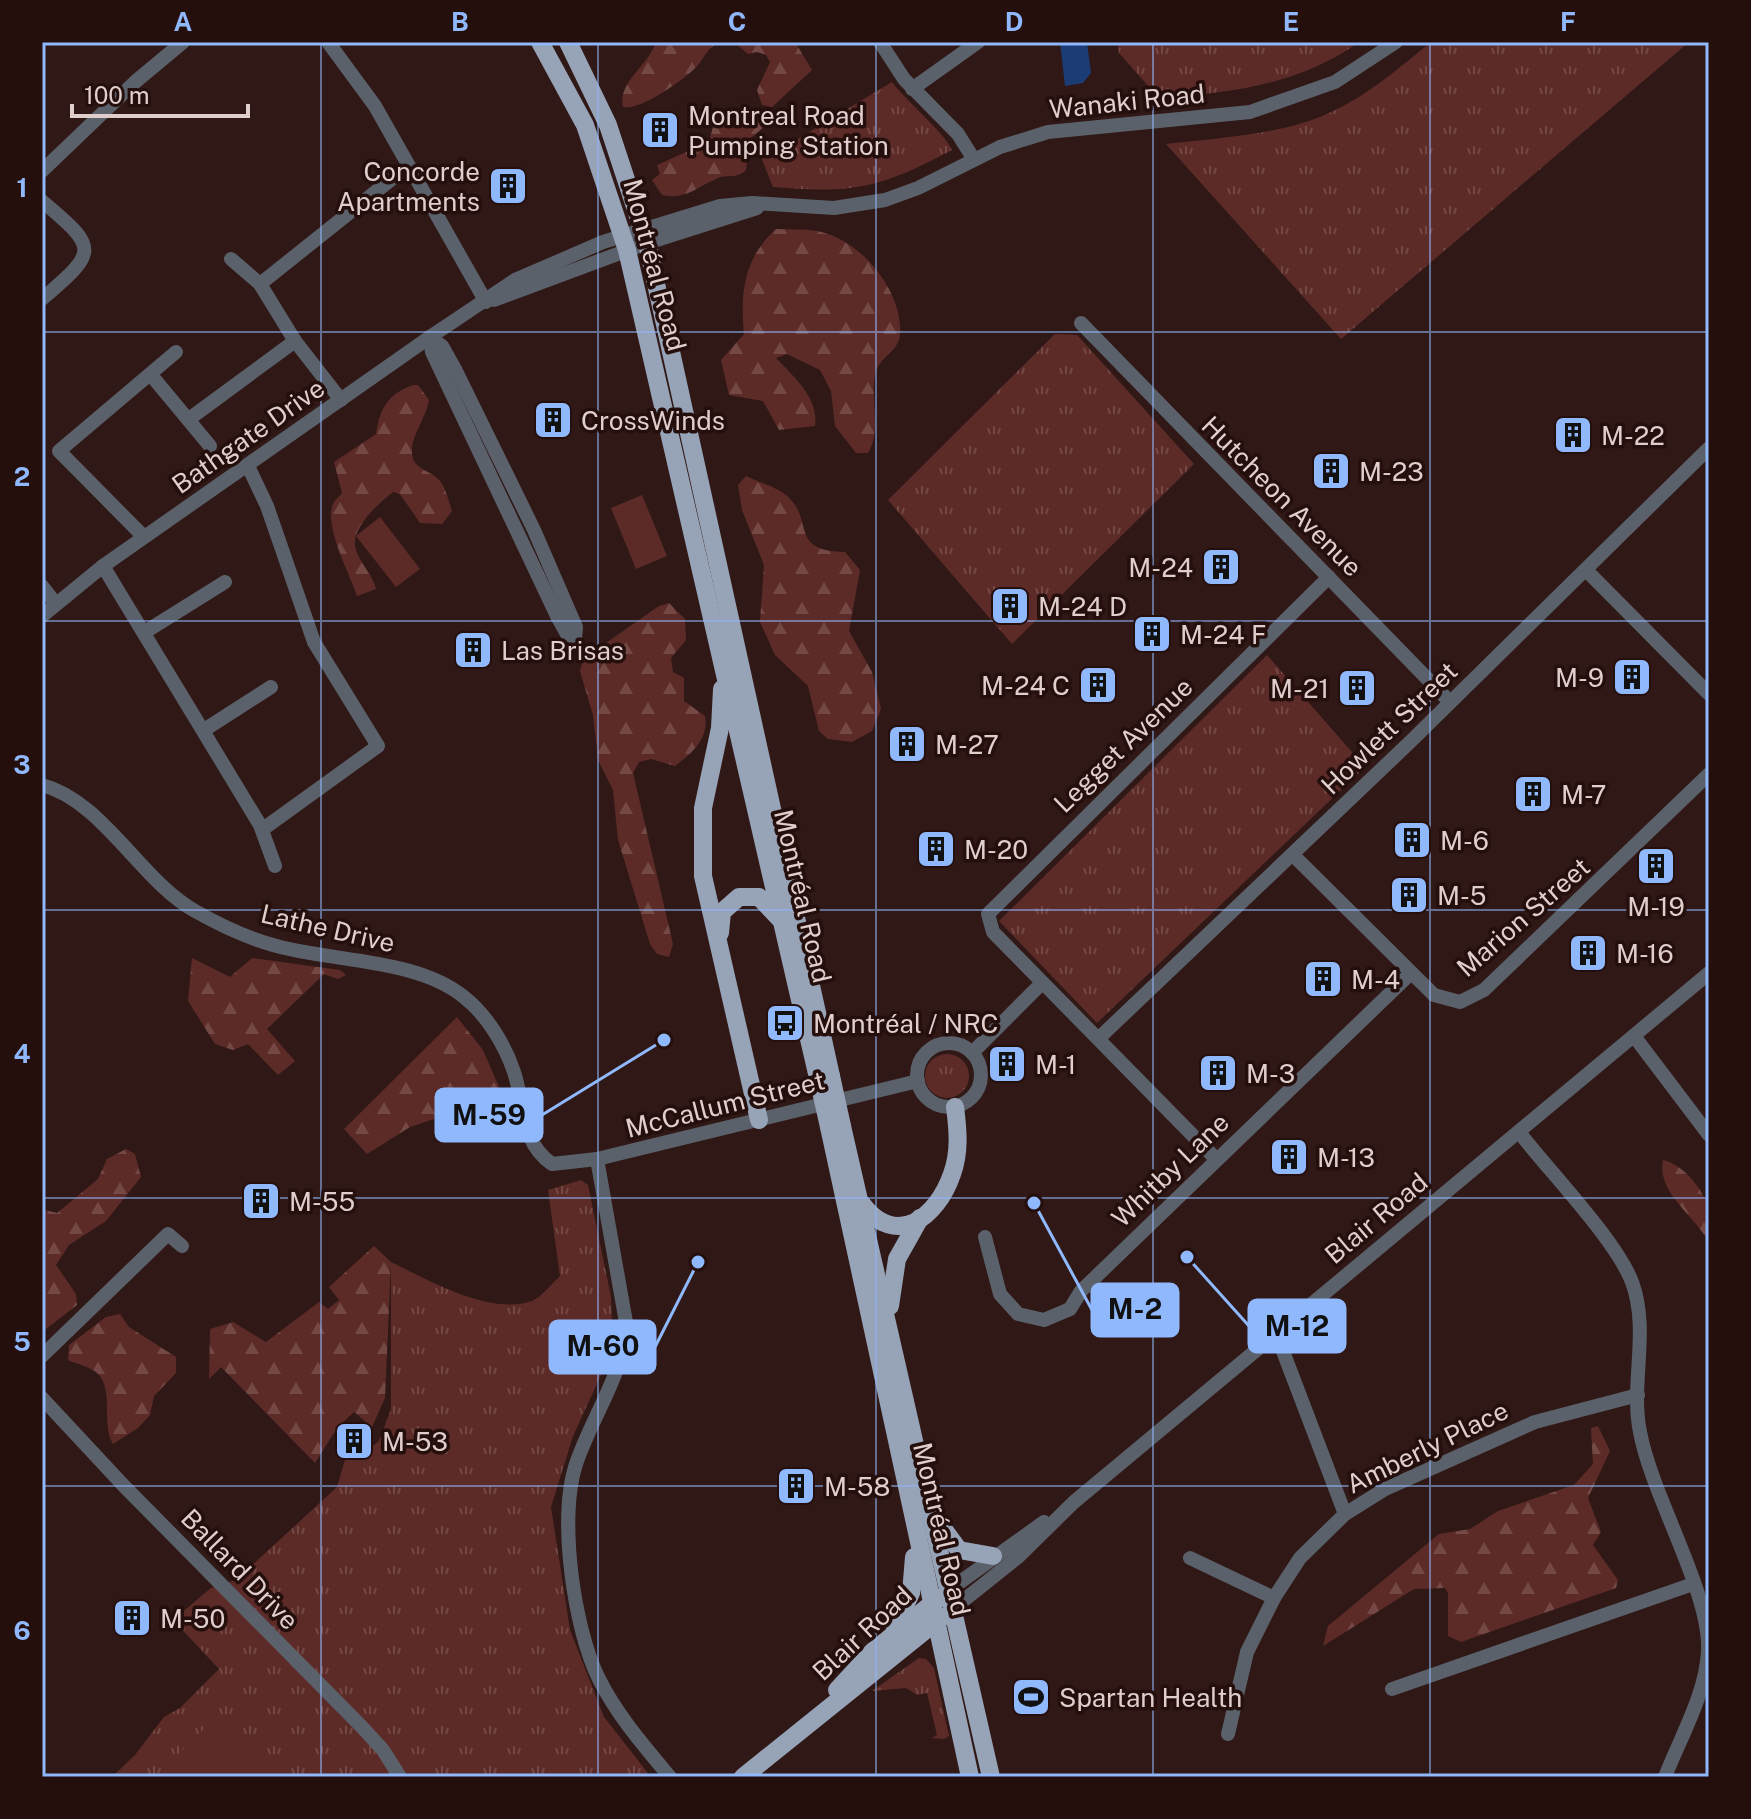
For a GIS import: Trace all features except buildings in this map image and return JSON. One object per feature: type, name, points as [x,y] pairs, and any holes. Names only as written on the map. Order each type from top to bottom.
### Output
[{"type":"main road","points":[[545,48],[569,42]]},
{"type":"main road","name":"Montréal Road","points":[[569,42],[601,108],[645,236],[970,1777]]},
{"type":"main road","name":"Montréal Road","points":[[545,48],[585,125],[625,243],[783,923],[824,1077]]},
{"type":"main road","points":[[722,658],[721,718],[703,808],[702,851],[707,901],[720,945],[759,1120]]},
{"type":"main road","points":[[720,945],[722,912],[739,897],[759,897],[783,923]]},
{"type":"main road","points":[[891,1337],[895,1267],[920,1218],[940,1197],[952,1174],[958,1146],[955,1107]]},
{"type":"main road","name":"Montréal Road","points":[[835,1126],[860,1202],[991,1777]]},
{"type":"main road","points":[[860,1202],[886,1227],[901,1227],[920,1218]]},
{"type":"main road","points":[[882,1644],[901,1618],[911,1593],[915,1569],[911,1506]]},
{"type":"main road","points":[[932,1512],[959,1550],[993,1556]]},
{"type":"main road","name":"Blair Road","points":[[743,1777],[934,1613],[949,1590]]},
{"type":"main road","name":"Blair Road","points":[[805,1724],[882,1644],[934,1613],[954,1608]]},
{"type":"street","points":[[42,171],[135,82],[183,42]]},
{"type":"street","points":[[328,42],[375,106],[486,302]]},
{"type":"street","points":[[880,42],[912,89],[958,134],[973,158]]},
{"type":"street","points":[[912,89],[978,42]]},
{"type":"street","name":"Wanaki Road","points":[[645,236],[765,206],[834,208],[868,205],[918,188],[973,158],[1022,139],[1066,128],[1233,115],[1266,108],[1335,82],[1396,42]]},
{"type":"street","points":[[260,284],[408,166]]},
{"type":"street","points":[[42,201],[75,229],[86,244],[82,262],[42,299]]},
{"type":"street","name":"Bathgate Drive","points":[[42,616],[103,566],[430,337],[486,302],[521,293],[645,236]]},
{"type":"street","points":[[231,259],[260,284],[295,341],[341,400]]},
{"type":"street","name":"Hutcheon Avenue","points":[[1081,323],[1450,702]]},
{"type":"street","points":[[430,337],[442,346],[456,371],[534,530],[576,627],[575,638],[567,634],[557,616],[472,442],[432,352],[430,337]]},
{"type":"street","points":[[189,419],[295,341]]},
{"type":"street","points":[[144,537],[59,451],[176,352]]},
{"type":"street","points":[[151,375],[210,446]]},
{"type":"street","name":"Howlett Street","points":[[1099,1038],[1293,855],[1709,448]]},
{"type":"street","points":[[248,466],[267,506],[314,642],[378,746],[263,829]]},
{"type":"street","points":[[103,566],[263,829],[275,866]]},
{"type":"street","points":[[1586,570],[1709,694]]},
{"type":"street","name":"Legget Avenue","points":[[1216,1159],[993,932],[988,914],[1329,577]]},
{"type":"street","points":[[145,632],[225,582]]},
{"type":"street","points":[[42,586],[56,604]]},
{"type":"street","points":[[204,730],[271,687]]},
{"type":"street","name":"Marion Street","points":[[1293,855],[1410,974],[1434,995],[1460,1002],[1484,990],[1709,774]]},
{"type":"street","name":"Lathe Drive","points":[[42,785],[77,802],[173,896],[195,911],[271,945],[426,975],[460,994],[489,1025],[504,1048],[515,1074],[527,1131],[544,1158]]},
{"type":"street","name":"Blair Road","points":[[954,1608],[1018,1557],[1074,1502],[1709,973]]},
{"type":"street","name":"Whitby Lane","points":[[985,1237],[1000,1294],[1018,1314],[1044,1320],[1070,1309],[1081,1291],[1410,974]]},
{"type":"street","points":[[972,1053],[1042,983]]},
{"type":"street","points":[[1634,1036],[1709,1135]]},
{"type":"street","points":[[953,1043],[972,1053],[980,1067],[980,1082],[972,1098],[955,1107],[933,1103],[922,1092],[918,1081],[922,1057],[935,1046],[953,1043]]},
{"type":"street","name":"McCallum Street","points":[[544,1158],[560,1165],[597,1159],[918,1081]]},
{"type":"street","points":[[1519,1132],[1617,1256],[1631,1281],[1639,1310],[1638,1395],[1643,1445],[1660,1502],[1706,1624],[1708,1651],[1703,1681],[1665,1777]]},
{"type":"street","points":[[597,1159],[627,1328],[623,1354],[576,1464],[570,1491],[567,1545],[587,1648],[597,1675],[617,1711],[670,1777]]},
{"type":"street","points":[[42,1356],[168,1234],[182,1246]]},
{"type":"street","points":[[1273,1338],[1281,1346],[1345,1514]]},
{"type":"street","name":"Amberly Place","points":[[1228,1734],[1247,1652],[1274,1598],[1300,1558],[1345,1514],[1385,1489],[1535,1422],[1638,1395]]},
{"type":"street","name":"Ballard Drive","points":[[42,1398],[368,1734],[400,1777]]},
{"type":"street","name":"Blair Road","points":[[949,1590],[993,1556],[1074,1502]]},
{"type":"street","points":[[1190,1558],[1274,1598]]},
{"type":"street","points":[[1392,1689],[1693,1584]]},
{"type":"green space","points":[[656,42],[721,42],[674,85],[641,104],[623,107],[622,98],[629,81]]},
{"type":"green space","points":[[734,42],[795,42],[812,70],[772,107],[762,105],[757,90],[770,62],[766,55],[757,52],[748,54]]},
{"type":"green space","points":[[1117,42],[1359,42],[1312,68],[1263,84],[1159,98],[1119,53]]},
{"type":"green space","points":[[1431,42],[1689,42],[1341,339],[1166,144],[1249,134],[1311,120],[1370,90]]},
{"type":"green space","points":[[892,82],[942,135],[952,150],[905,173],[866,185],[825,190],[773,187],[761,157],[783,148]]},
{"type":"green space","points":[[753,114],[767,124],[749,140],[746,170],[739,175],[720,177],[684,195],[662,195],[652,180],[660,174],[657,165],[709,142],[716,115]]},
{"type":"green space","points":[[776,229],[814,230],[840,239],[867,259],[888,287],[895,303],[900,335],[896,346],[880,364],[875,375],[875,425],[868,453],[856,453],[835,426],[831,391],[820,370],[787,354],[776,358],[809,397],[815,426],[779,430],[763,401],[729,395],[721,360],[744,334],[746,277],[757,252]]},
{"type":"green space","points":[[1055,334],[1077,335],[1194,464],[1012,644],[888,500]]},
{"type":"green space","points":[[418,385],[429,400],[414,438],[412,456],[418,465],[440,481],[452,511],[442,524],[420,523],[400,494],[393,492],[380,503],[360,526],[355,542],[358,555],[376,589],[357,596],[334,536],[331,511],[342,493],[334,462],[376,434],[387,403],[397,393]]},
{"type":"green space","points":[[746,476],[787,496],[800,515],[809,540],[827,550],[845,552],[860,570],[849,631],[872,672],[881,709],[872,731],[852,742],[828,739],[819,731],[808,686],[775,655],[760,622],[764,565],[742,510],[738,485]]},
{"type":"green space","points":[[642,495],[667,556],[636,569],[611,508]]},
{"type":"green space","points":[[380,517],[420,569],[396,587],[356,536]]},
{"type":"green space","points":[[669,603],[685,619],[686,640],[671,658],[673,672],[684,678],[684,701],[705,716],[706,724],[698,745],[675,766],[651,759],[639,762],[633,773],[673,944],[669,957],[657,954],[650,944],[618,840],[613,790],[598,760],[593,715],[580,671],[583,659],[659,606]]},
{"type":"green space","points":[[1267,655],[1365,767],[1097,1023],[999,921]]},
{"type":"green space","points":[[192,958],[230,977],[252,958],[340,970],[346,975],[338,979],[324,974],[267,1029],[295,1061],[278,1075],[248,1044],[233,1050],[215,1044],[188,1001]]},
{"type":"green space","points":[[457,1017],[483,1050],[503,1096],[410,1127],[367,1154],[344,1129]]},
{"type":"green space","points":[[947,1054],[963,1060],[969,1076],[963,1092],[947,1098],[931,1092],[925,1076],[931,1060]]},
{"type":"green space","points":[[126,1149],[135,1154],[141,1177],[106,1221],[69,1245],[56,1265],[76,1294],[77,1305],[42,1332],[42,1209],[57,1213],[98,1179],[107,1159]]},
{"type":"green space","points":[[1663,1160],[1685,1172],[1703,1194],[1710,1214],[1709,1243],[1671,1194],[1662,1172]]},
{"type":"green space","points":[[581,1180],[588,1185],[611,1297],[613,1349],[573,1436],[551,1507],[570,1630],[604,1717],[651,1777],[112,1777],[135,1755],[164,1717],[180,1708],[219,1669],[173,1620],[211,1588],[236,1580],[337,1487],[345,1460],[356,1460],[379,1441],[391,1409],[391,1262],[479,1300],[497,1304],[532,1301],[560,1276],[548,1190]]},
{"type":"green space","points":[[374,1246],[391,1262],[385,1398],[372,1427],[354,1412],[337,1428],[315,1463],[221,1367],[209,1379],[210,1329],[233,1322],[266,1342],[319,1302],[328,1309],[339,1300],[329,1287]]},
{"type":"green space","points":[[120,1314],[129,1327],[176,1357],[176,1373],[154,1396],[150,1415],[138,1428],[113,1444],[103,1381],[92,1369],[68,1360],[69,1345],[106,1317]]},
{"type":"green space","points":[[1598,1426],[1610,1451],[1588,1498],[1601,1532],[1593,1545],[1618,1580],[1616,1588],[1461,1642],[1448,1636],[1448,1593],[1445,1588],[1414,1589],[1323,1646],[1328,1626],[1439,1534],[1470,1529],[1498,1511],[1574,1485],[1593,1464],[1591,1428]]},
{"type":"green space","points":[[919,1658],[926,1659],[934,1668],[949,1736],[944,1739],[932,1738],[937,1735],[927,1693],[917,1695],[906,1688],[872,1691]]},
{"type":"green space","points":[[213,1720],[268,1777],[155,1777]]},
{"type":"water","points":[[1060,42],[1087,42],[1091,73],[1083,83],[1065,86]]},
{"type":"place","name":"Montreal Road Pumping Station","points":[[660,130]]},
{"type":"place","name":"Concorde Apartments","points":[[508,186]]},
{"type":"place","name":"CrossWinds","points":[[553,420]]},
{"type":"place","name":"M-22","points":[[1573,435]]},
{"type":"place","name":"M-23","points":[[1331,471]]},
{"type":"place","name":"M-24","points":[[1221,567]]},
{"type":"place","name":"M-24 D","points":[[1010,606]]},
{"type":"place","name":"M-24 F","points":[[1152,634]]},
{"type":"place","name":"Las Brisas","points":[[473,650]]},
{"type":"place","name":"M-9","points":[[1632,677]]},
{"type":"place","name":"M-24 C","points":[[1098,685]]},
{"type":"place","name":"M-21","points":[[1357,688]]},
{"type":"place","name":"M-27","points":[[907,744]]},
{"type":"place","name":"M-7","points":[[1533,794]]},
{"type":"place","name":"M-6","points":[[1412,840]]},
{"type":"place","name":"M-20","points":[[936,849]]},
{"type":"place","name":"M-19","points":[[1656,866]]},
{"type":"place","name":"M-5","points":[[1409,895]]},
{"type":"place","name":"M-16","points":[[1588,953]]},
{"type":"place","name":"M-4","points":[[1323,979]]},
{"type":"place","name":"Montréal / NRC","points":[[785,1023]]},
{"type":"place","name":"M-59","points":[[664,1040]]},
{"type":"place","name":"M-1","points":[[1007,1064]]},
{"type":"place","name":"M-3","points":[[1218,1073]]},
{"type":"place","name":"M-13","points":[[1289,1157]]},
{"type":"place","name":"M-55","points":[[261,1201]]},
{"type":"place","name":"M-2","points":[[1034,1203]]},
{"type":"place","name":"M-12","points":[[1187,1257]]},
{"type":"place","name":"M-60","points":[[698,1262]]},
{"type":"place","name":"M-53","points":[[354,1441]]},
{"type":"place","name":"M-58","points":[[796,1486]]},
{"type":"place","name":"M-50","points":[[132,1618]]},
{"type":"place","name":"Spartan Health","points":[[1031,1697]]}]
